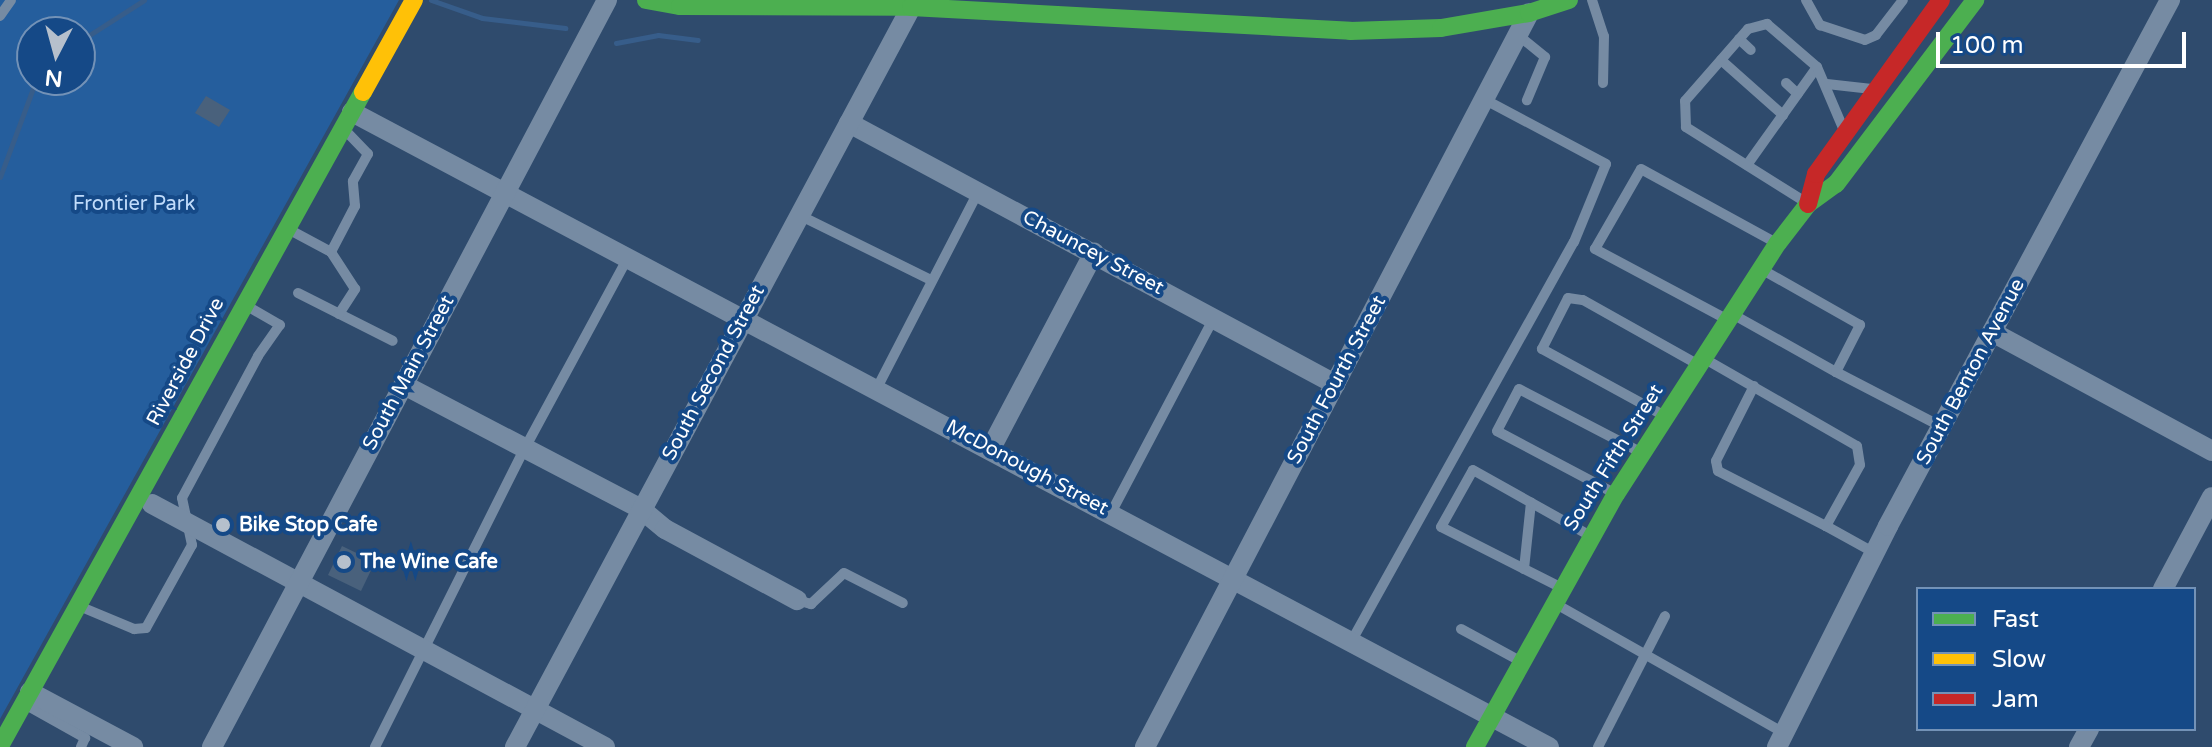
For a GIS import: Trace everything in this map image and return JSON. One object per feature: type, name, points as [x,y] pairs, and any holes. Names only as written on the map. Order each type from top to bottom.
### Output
[{"type":"street","name":"South Main Street","points":[[212,747],[607,0]]},
{"type":"street","points":[[646,0],[680,6],[913,4],[1350,31],[1441,28],[1529,13],[1569,0]]},
{"type":"street","name":"South Fifth Street","points":[[1475,747],[1556,594],[1616,494],[1778,243],[1808,204],[1836,184],[1975,0]]},
{"type":"street","name":"South Benton Avenue","points":[[1781,740],[1875,553],[2170,0]]},
{"type":"street","name":"South Fifth Street","points":[[1808,204],[1816,174],[1938,1]]},
{"type":"street","name":"South Second Street","points":[[515,747],[913,4]]},
{"type":"street","name":"Riverside Drive","points":[[0,746],[242,304],[410,7]]},
{"type":"street","name":"South Fourth Street","points":[[1145,747],[1529,13]]},
{"type":"street","name":"McDonough Street","points":[[348,120],[504,191],[744,316],[1549,747]]},
{"type":"street","name":"Chauncey Street","points":[[849,123],[1335,384]]},
{"type":"street","points":[[991,448],[1094,253]]},
{"type":"street","points":[[1992,332],[2212,451]]},
{"type":"street","points":[[404,385],[641,509],[665,529],[797,600]]},
{"type":"street","points":[[2164,587],[2212,497]]},
{"type":"street","points":[[152,504],[605,747]]},
{"type":"street","points":[[26,698],[133,747]]},
{"type":"lane","points":[[0,16],[11,0]]},
{"type":"lane","points":[[1592,0],[1604,36],[1603,83]]},
{"type":"lane","points":[[1806,0],[1820,25],[1865,40],[1876,35],[1903,0]]},
{"type":"lane","points":[[1808,204],[1686,127],[1683,120],[1685,101],[1754,25],[1775,26],[1817,67],[1844,123],[1842,138]]},
{"type":"lane","points":[[1518,35],[1545,57],[1527,100]]},
{"type":"lane","points":[[1739,39],[1751,50]]},
{"type":"lane","points":[[1721,60],[1783,115]]},
{"type":"lane","points":[[1747,165],[1817,67]]},
{"type":"lane","points":[[1786,83],[1798,94]]},
{"type":"lane","points":[[1827,84],[1878,88]]},
{"type":"lane","points":[[1351,642],[1575,238],[1606,164],[1484,99]]},
{"type":"lane","points":[[331,252],[355,206],[353,181],[368,154],[348,120]]},
{"type":"lane","points":[[1595,249],[1641,169],[1778,243]]},
{"type":"lane","points":[[878,386],[978,192]]},
{"type":"lane","points":[[799,215],[931,280]]},
{"type":"lane","points":[[286,228],[331,252],[355,289],[339,314]]},
{"type":"lane","points":[[1575,238],[1942,427]]},
{"type":"lane","points":[[375,747],[426,651],[525,448],[629,256]]},
{"type":"lane","points":[[1761,269],[1860,325],[1836,372]]},
{"type":"lane","points":[[298,293],[393,341]]},
{"type":"lane","points":[[1666,417],[1542,349],[1568,298],[1583,300],[1754,386],[1857,446],[1860,465],[1826,526]]},
{"type":"lane","points":[[77,605],[134,629],[146,628],[192,545],[182,498],[258,356],[280,325],[242,304]]},
{"type":"lane","points":[[1111,513],[1214,318]]},
{"type":"lane","points":[[1754,386],[1716,461],[1721,473],[1875,553]]},
{"type":"lane","points":[[1616,494],[1497,431],[1519,389],[1642,453]]},
{"type":"lane","points":[[1591,536],[1473,470],[1441,527],[1524,569],[1646,655],[1781,740]]},
{"type":"lane","points":[[1524,569],[1531,502]]},
{"type":"lane","points":[[797,600],[811,604],[844,573],[903,603]]},
{"type":"lane","points":[[1598,747],[1665,616]]},
{"type":"lane","points":[[1461,629],[1520,661]]},
{"type":"lane","points":[[26,698],[85,738],[81,747]]},
{"type":"green space","name":"Frontier Park","points":[[0,0],[399,0],[0,719]]},
{"type":"building","points":[[206,96],[230,110],[219,127],[195,113]]},
{"type":"building","points":[[342,546],[375,562],[361,591],[328,575]]},
{"type":"waterway","points":[[96,31],[144,0]]},
{"type":"waterway","points":[[431,0],[482,18],[565,28]]},
{"type":"waterway","points":[[616,43],[658,35],[698,40]]},
{"type":"waterway","points":[[0,177],[30,96]]},
{"type":"traffic: fast","points":[[646,0],[680,6],[911,7],[1350,31],[1441,28],[1529,13],[1569,0]]},
{"type":"traffic: fast","points":[[1475,747],[1616,494],[1778,243],[1808,204],[1836,184],[1975,0]]},
{"type":"traffic: fast","points":[[0,746],[363,92]]},
{"type":"traffic: slow","points":[[363,92],[414,0]]},
{"type":"traffic: jam","points":[[1808,204],[1816,174],[1941,0]]},
{"type":"place","name":"Bike Stop Cafe","points":[[223,525]]},
{"type":"place","name":"The Wine Cafe","points":[[344,562]]}]
